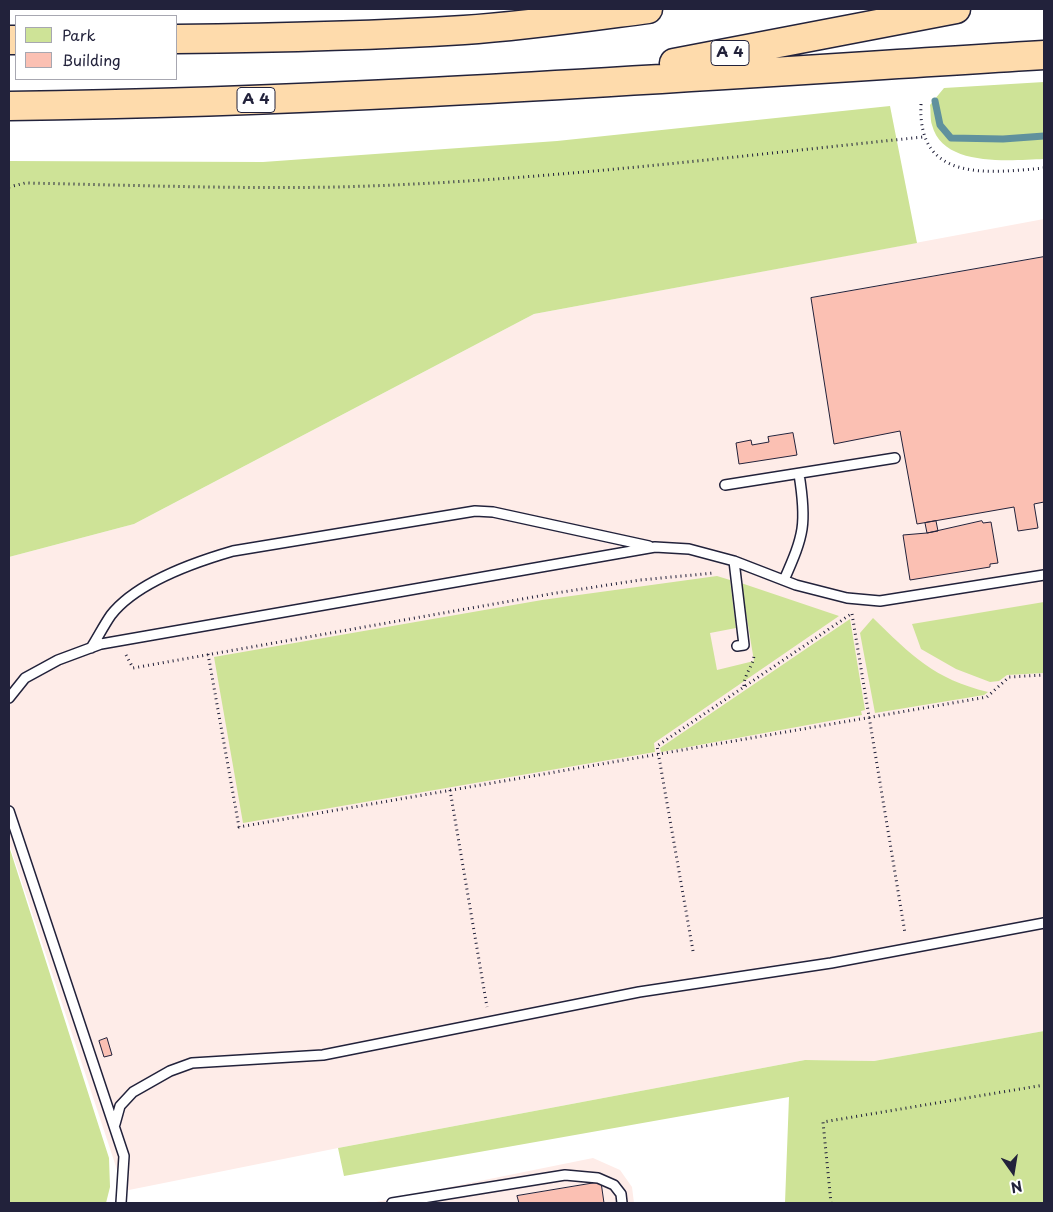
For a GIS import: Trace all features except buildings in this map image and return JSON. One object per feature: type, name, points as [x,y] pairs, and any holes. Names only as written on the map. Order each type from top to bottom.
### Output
[{"type":"highway","points":[[178,39],[315,37],[465,30],[564,21],[648,9]]},
{"type":"highway","name":"A 4","points":[[9,106],[177,104],[502,89],[695,60],[956,9]]},
{"type":"highway","points":[[502,89],[1044,55]]},
{"type":"lane","points":[[725,485],[895,458]]},
{"type":"lane","points":[[784,580],[803,531],[804,507],[799,474]]},
{"type":"lane","points":[[91,648],[111,615],[123,602],[146,587],[211,558],[233,551],[476,511],[493,512],[654,547],[689,549],[734,561],[784,580],[846,598],[880,601],[1044,575]]},
{"type":"lane","points":[[9,698],[25,678],[58,660],[101,644],[654,547]]},
{"type":"lane","points":[[734,561],[744,645],[736,646]]},
{"type":"lane","points":[[9,812],[115,1124],[124,1156],[121,1203]]},
{"type":"lane","points":[[115,1124],[120,1106],[133,1092],[170,1071],[192,1063],[324,1055],[640,992],[720,982],[1044,923]]},
{"type":"lane","points":[[392,1203],[565,1175],[598,1178],[614,1185],[621,1194],[622,1203]]},
{"type":"path","points":[[920,104],[920,121],[923,137],[932,154],[954,166],[991,172],[1044,168]]},
{"type":"path","points":[[9,187],[25,183],[336,187],[490,179],[642,166],[923,137]]},
{"type":"path","points":[[101,644],[105,658],[126,654],[133,668],[640,580],[717,572],[735,578]]},
{"type":"path","points":[[845,610],[859,612]]},
{"type":"path","points":[[852,612],[908,949]]},
{"type":"path","points":[[693,951],[657,746],[852,612]]},
{"type":"path","points":[[208,654],[239,827],[987,698],[1008,677],[1044,675]]},
{"type":"path","points":[[450,790],[489,1022]]},
{"type":"path","points":[[831,1203],[823,1122],[1044,1084]]},
{"type":"shaded area","points":[[1044,219],[1044,1031],[874,1061],[805,1060],[338,1148],[124,1191],[9,843],[9,557],[134,524],[534,314]]},
{"type":"shaded area","points":[[593,1158],[620,1170],[632,1187],[634,1203],[371,1203]]},
{"type":"green space","points":[[1044,82],[1044,159],[997,160],[964,155],[949,149],[939,139],[932,125],[930,105],[944,88]]},
{"type":"green space","points":[[890,106],[917,243],[534,314],[134,524],[9,557],[9,161],[263,162],[557,141]]},
{"type":"green space","points":[[717,576],[730,580],[736,628],[710,633],[717,670],[754,661],[741,583],[839,616],[654,743],[655,752],[243,823],[214,657],[542,600]]},
{"type":"green space","points":[[1044,602],[1044,673],[1007,675],[999,681],[990,682],[956,669],[921,649],[912,624]]},
{"type":"green space","points":[[873,618],[924,664],[938,673],[969,687],[988,692],[984,695],[875,713],[860,633]]},
{"type":"green space","points":[[850,619],[865,710],[861,711],[862,715],[661,752],[660,748]]},
{"type":"green space","points":[[9,846],[109,1158],[110,1187],[106,1203],[9,1203]]},
{"type":"green space","points":[[1044,1031],[1044,1203],[785,1203],[789,1097],[344,1176],[338,1148],[805,1060],[874,1061]]},
{"type":"waterway","points":[[935,101],[940,125],[951,138],[1003,139],[1044,136]]}]
